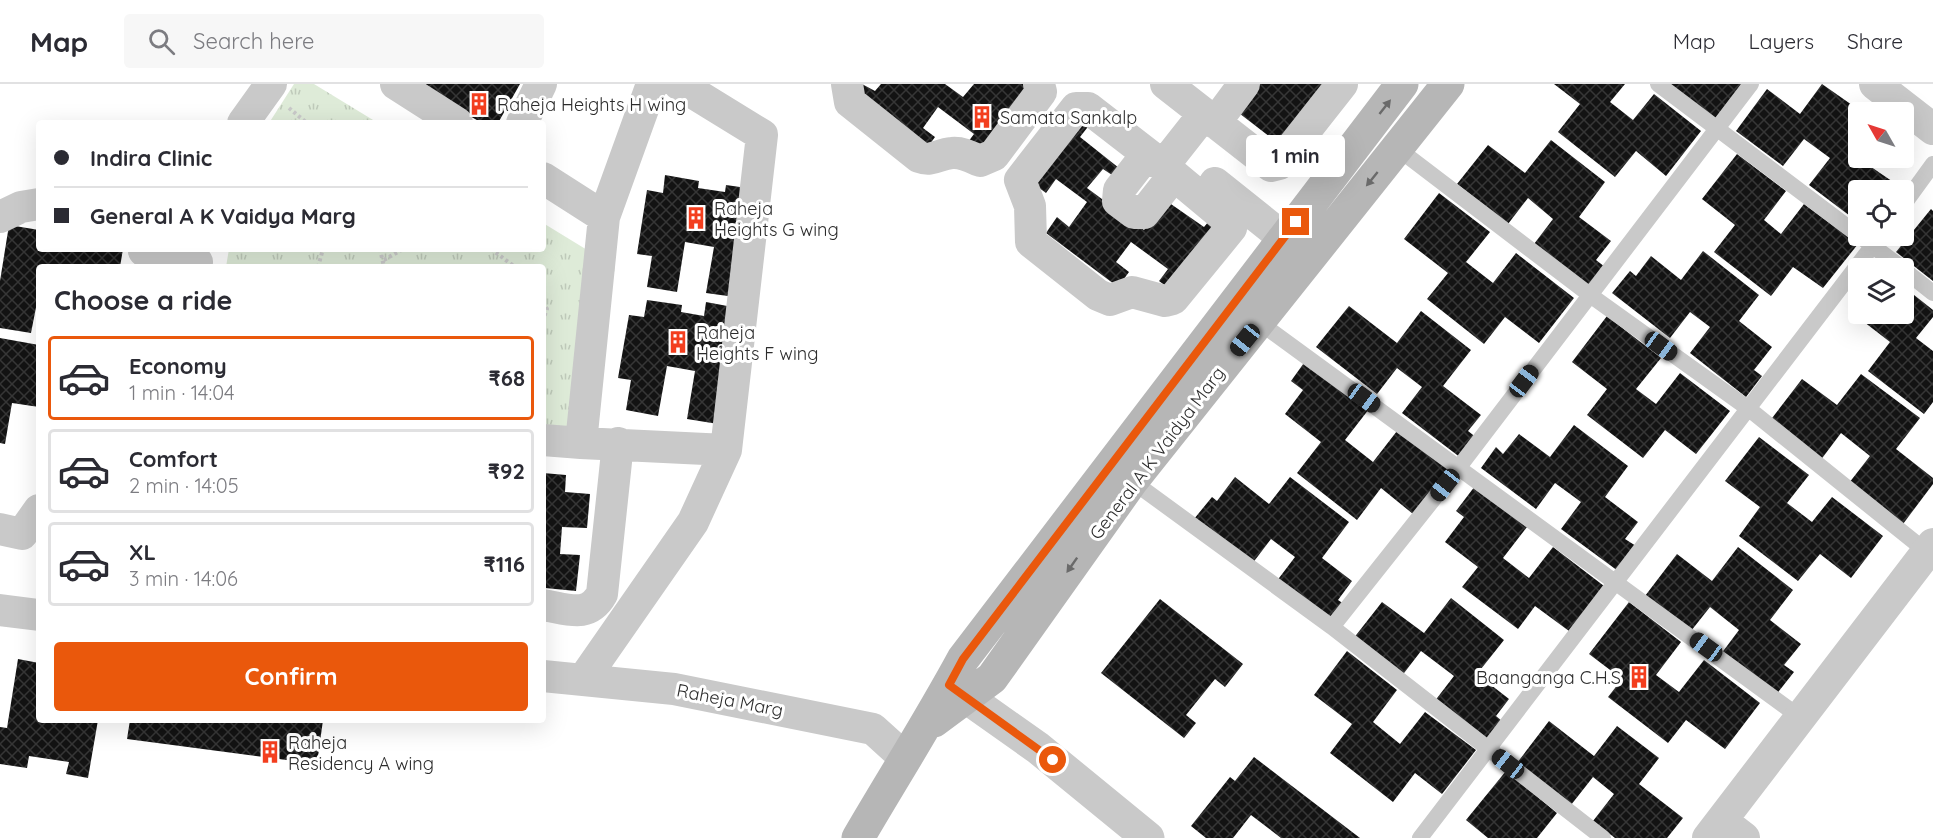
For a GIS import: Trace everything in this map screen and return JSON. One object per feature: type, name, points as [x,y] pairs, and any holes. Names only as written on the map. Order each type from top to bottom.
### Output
[{"type":"main road","name":"General A K Vaidya Marg","points":[[958,691],[963,659],[1402,84]]},
{"type":"main road","name":"General A K Vaidya Marg","points":[[858,838],[904,757],[926,728],[958,691],[992,678],[1132,481],[1448,84]]},
{"type":"street","points":[[245,120],[271,84]]},
{"type":"street","points":[[396,84],[452,120]]},
{"type":"street","points":[[523,120],[541,84]]},
{"type":"street","points":[[582,443],[604,216],[652,84]]},
{"type":"street","points":[[583,680],[693,522],[726,450],[762,135],[679,84]]},
{"type":"street","points":[[847,84],[850,102],[919,157],[929,161],[951,153],[967,154],[980,161],[994,155],[1041,92],[1039,84]]},
{"type":"street","points":[[1090,84],[1165,162],[1229,221],[1231,228],[1173,298],[1166,301],[1132,292],[1110,300],[1098,295],[1031,243],[1030,206],[1020,180],[1076,108],[1088,108],[1165,162],[1309,258]]},
{"type":"street","points":[[1165,162],[1192,100],[1244,84]]},
{"type":"street","points":[[1192,100],[1270,166],[1279,164],[1342,84]]},
{"type":"street","points":[[1875,84],[1933,129]]},
{"type":"street","points":[[546,180],[604,216]]},
{"type":"street","points":[[0,217],[21,207],[36,204]]},
{"type":"street","points":[[144,256],[198,259]]},
{"type":"street","points":[[546,440],[726,450]]},
{"type":"street","points":[[546,605],[584,611],[595,606],[602,594],[618,443]]},
{"type":"street","points":[[0,529],[22,534],[36,514]]},
{"type":"street","points":[[1725,832],[1801,718],[1930,548]]},
{"type":"street","points":[[0,610],[36,615]]},
{"type":"street","name":"Raheja Marg","points":[[546,676],[674,689],[873,729],[904,757]]},
{"type":"street","points":[[958,691],[1038,748],[1148,838]]},
{"type":"lane","points":[[1658,84],[1716,129],[1848,221]]},
{"type":"lane","points":[[1332,627],[1459,467],[1751,84]]},
{"type":"lane","points":[[1397,148],[1930,548]]},
{"type":"lane","points":[[1914,190],[1933,164]]},
{"type":"lane","points":[[1420,838],[1618,582],[1872,246]]},
{"type":"lane","points":[[1881,246],[1892,258]]},
{"type":"lane","points":[[1914,278],[1933,293]]},
{"type":"lane","points":[[1259,322],[1618,582],[1801,718]]},
{"type":"lane","points":[[1132,481],[1332,627],[1603,838]]},
{"type":"path","points":[[381,252],[384,264]]},
{"type":"path","points":[[384,260],[398,252]]},
{"type":"path","points":[[495,252],[510,264]]},
{"type":"green space","points":[[294,84],[314,84],[373,120],[271,120]]},
{"type":"green space","points":[[546,225],[615,267],[581,443],[546,438],[546,264],[226,264],[228,252],[546,252]]},
{"type":"building","name":"Raheja Heights H wing","points":[[414,84],[520,84],[500,120],[477,120]]},
{"type":"building","name":"Samata Sankalp","points":[[862,84],[875,91],[881,84],[945,84],[963,97],[974,84],[1030,84],[982,158],[965,146],[974,134],[938,107],[923,128],[935,137],[925,151],[852,97]]},
{"type":"building","points":[[1256,84],[1336,84],[1277,161],[1265,152],[1274,140],[1235,110]]},
{"type":"building","points":[[1554,84],[1625,84],[1610,102],[1633,120],[1654,94],[1701,131],[1666,176],[1636,151],[1615,177],[1558,132],[1580,104]]},
{"type":"building","points":[[1670,84],[1742,84],[1715,119]]},
{"type":"building","points":[[1822,84],[1848,102],[1848,168],[1873,168],[1890,180],[1848,180],[1848,214],[1809,185],[1830,158],[1804,139],[1783,166],[1736,131],[1767,89],[1800,114]]},
{"type":"building","points":[[1083,113],[1094,119],[1080,137],[1119,168],[1112,175],[1103,169],[1087,188],[1144,230],[1168,202],[1204,227],[1214,215],[1223,223],[1175,293],[1159,281],[1168,269],[1131,242],[1116,262],[1129,272],[1118,287],[1046,233],[1057,217],[1069,227],[1087,202],[1056,179],[1046,193],[1031,182]]},
{"type":"building","points":[[1551,140],[1605,182],[1579,217],[1611,241],[1596,260],[1605,267],[1590,287],[1534,244],[1553,219],[1528,198],[1508,224],[1457,184],[1488,145],[1525,173]]},
{"type":"building","points":[[1737,154],[1786,191],[1764,220],[1781,234],[1804,204],[1848,237],[1848,246],[1856,246],[1823,288],[1793,267],[1771,296],[1714,252],[1735,225],[1702,199]]},
{"type":"building","name":"Raheja Heights G wing","points":[[665,175],[699,181],[698,188],[725,192],[726,185],[754,189],[735,297],[706,293],[714,247],[685,242],[677,292],[647,287],[652,256],[637,254],[647,190],[663,193]]},
{"type":"building","points":[[1439,193],[1490,232],[1466,262],[1493,283],[1516,253],[1574,298],[1539,343],[1505,317],[1484,344],[1427,299],[1448,273],[1404,239]]},
{"type":"building","points":[[1931,209],[1933,211],[1933,281],[1914,266],[1914,258],[1904,258],[1896,252],[1901,246],[1914,246],[1914,230]]},
{"type":"building","points":[[9,225],[36,230],[36,252],[122,252],[120,264],[36,264],[36,307],[31,333],[0,328],[0,281]]},
{"type":"building","points":[[1703,251],[1759,295],[1739,321],[1772,347],[1754,370],[1762,376],[1746,397],[1690,353],[1710,327],[1690,312],[1670,338],[1612,293],[1630,271],[1636,276],[1651,256],[1681,280]]},
{"type":"building","points":[[1914,295],[1933,310],[1933,317],[1916,338],[1933,351],[1933,402],[1924,414],[1868,371],[1890,342],[1867,324],[1914,324]]},
{"type":"building","name":"Raheja Heights F wing","points":[[647,300],[682,305],[681,312],[704,316],[706,302],[738,308],[718,424],[687,419],[695,371],[667,366],[658,416],[626,410],[631,380],[618,378],[629,315],[644,317]]},
{"type":"building","points":[[1349,306],[1397,343],[1421,311],[1471,350],[1443,386],[1481,415],[1468,431],[1477,438],[1461,458],[1402,413],[1422,387],[1397,368],[1377,394],[1316,347]]},
{"type":"building","points":[[1607,316],[1661,358],[1636,389],[1656,404],[1680,373],[1730,411],[1696,454],[1665,430],[1643,458],[1587,415],[1607,389],[1572,362]]},
{"type":"building","points":[[0,338],[36,344],[36,407],[12,403],[5,444],[0,443]]},
{"type":"building","points":[[1306,360],[1369,409],[1345,440],[1373,462],[1397,431],[1448,469],[1413,514],[1381,488],[1357,520],[1297,473],[1321,442],[1285,414],[1303,390],[1291,381]]},
{"type":"building","points":[[1861,374],[1920,418],[1896,449],[1933,478],[1933,484],[1903,524],[1849,483],[1870,456],[1841,433],[1820,461],[1769,422],[1802,379],[1837,405]]},
{"type":"building","points":[[1574,425],[1628,466],[1605,497],[1638,522],[1625,539],[1636,546],[1618,571],[1561,529],[1581,502],[1555,483],[1536,509],[1481,468],[1496,447],[1503,454],[1519,434],[1550,457]]},
{"type":"building","points":[[1759,437],[1809,475],[1787,503],[1812,522],[1832,497],[1883,536],[1851,578],[1820,554],[1798,581],[1739,536],[1760,507],[1725,481]]},
{"type":"building","points":[[546,473],[566,475],[565,492],[590,494],[587,528],[562,527],[560,554],[580,555],[576,591],[546,588]]},
{"type":"building","points":[[1235,477],[1269,504],[1290,477],[1349,522],[1322,558],[1352,581],[1338,600],[1347,606],[1331,626],[1276,582],[1295,557],[1271,539],[1252,564],[1194,519],[1212,497],[1217,501]]},
{"type":"building","points":[[1475,486],[1527,527],[1503,558],[1529,578],[1553,547],[1604,586],[1569,631],[1535,606],[1518,629],[1462,587],[1478,567],[1445,542],[1464,517],[1456,511]]},
{"type":"building","points":[[1738,547],[1793,590],[1770,620],[1801,644],[1784,665],[1794,672],[1775,696],[1721,654],[1739,630],[1710,607],[1691,631],[1645,596],[1677,554],[1712,581]]},
{"type":"building","points":[[1451,598],[1504,640],[1477,674],[1509,699],[1496,716],[1502,721],[1486,742],[1434,702],[1454,676],[1421,651],[1401,677],[1353,639],[1382,602],[1424,633]]},
{"type":"building","points":[[1160,599],[1243,664],[1225,687],[1215,679],[1186,715],[1196,723],[1184,738],[1101,673]]},
{"type":"building","name":"Baanganga C.H.S","points":[[1629,602],[1681,642],[1656,675],[1679,692],[1704,660],[1760,703],[1725,749],[1686,720],[1668,743],[1608,697],[1622,679],[1589,654]]},
{"type":"building","points":[[1347,651],[1397,690],[1373,722],[1400,744],[1425,712],[1476,750],[1442,794],[1415,773],[1393,802],[1330,753],[1352,724],[1314,695]]},
{"type":"building","points":[[18,659],[36,662],[36,723],[97,723],[88,778],[66,774],[69,762],[29,756],[27,768],[0,764],[0,727],[7,728]]},
{"type":"building","points":[[1549,721],[1594,756],[1617,726],[1659,758],[1639,784],[1683,818],[1667,838],[1615,838],[1593,821],[1614,794],[1593,777],[1571,805],[1517,763]]},
{"type":"building","name":"Raheja Residency A wing","points":[[130,723],[323,723],[317,764],[127,739]]},
{"type":"building","points":[[1254,757],[1360,838],[1281,838],[1251,815],[1233,838],[1206,838],[1191,826],[1230,777],[1235,781]]},
{"type":"building","points":[[1506,771],[1557,813],[1537,838],[1488,838],[1466,820]]},
{"type":"place","name":"Raheja Heights H wing","points":[[479,104]]},
{"type":"place","name":"Samata Sankalp","points":[[982,117]]},
{"type":"place","name":"Raheja Heights G wing","points":[[696,218]]},
{"type":"place","name":"Raheja Heights F wing","points":[[678,342]]},
{"type":"place","name":"Baanganga C.H.S","points":[[1639,677]]},
{"type":"place","name":"Raheja Residency A wing","points":[[270,752]]},
{"type":"route","points":[[1053,760],[949,685],[963,659],[1296,222]]}]
